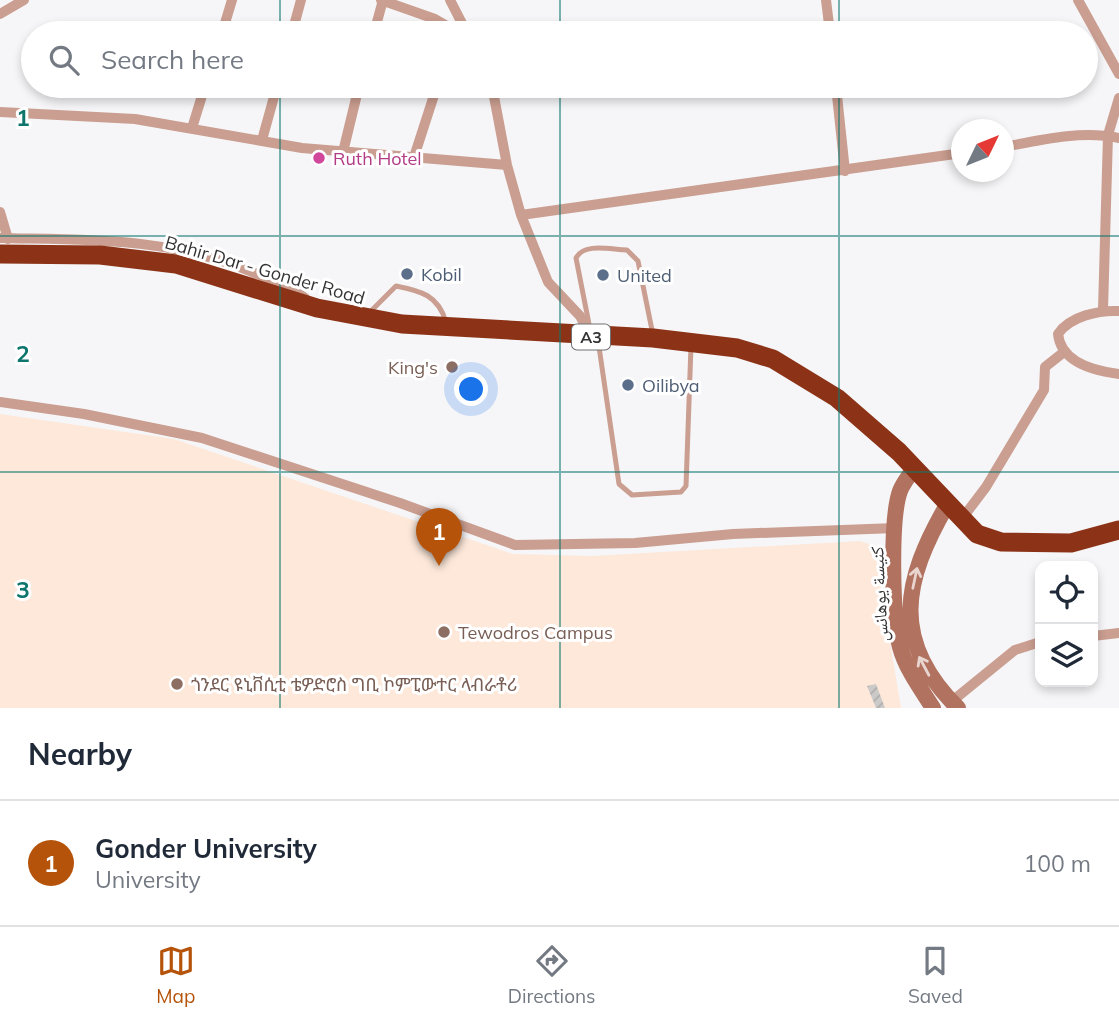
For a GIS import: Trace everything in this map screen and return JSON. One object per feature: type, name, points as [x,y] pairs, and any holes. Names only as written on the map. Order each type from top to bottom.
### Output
[{"type":"highway","name":"Bahir Dar - Gonder Road","points":[[3,244],[176,264],[317,308],[363,319],[449,328],[653,338],[737,348],[773,359],[805,376],[837,398],[914,468],[977,534],[1000,542],[1071,543],[1119,530]]},
{"type":"street","points":[[0,18],[24,0]]},
{"type":"street","points":[[226,21],[232,0]]},
{"type":"street","points":[[295,21],[301,0]]},
{"type":"street","points":[[377,21],[382,0],[409,5],[437,21]]},
{"type":"street","points":[[450,0],[461,21]]},
{"type":"street","points":[[826,0],[829,21]]},
{"type":"street","points":[[1078,0],[1090,21]]},
{"type":"street","points":[[1098,36],[1119,74]]},
{"type":"street","points":[[192,128],[201,98]]},
{"type":"street","points":[[262,140],[274,98]]},
{"type":"street","points":[[343,152],[356,98]]},
{"type":"street","points":[[414,157],[433,98]]},
{"type":"street","points":[[494,98],[507,165],[521,215],[548,282],[580,316],[594,337]]},
{"type":"street","points":[[837,98],[845,171]]},
{"type":"street","points":[[1102,310],[1113,137],[1119,98]]},
{"type":"street","points":[[0,112],[135,119],[343,152],[507,165]]},
{"type":"street","points":[[1014,145],[1049,139],[1113,137]]},
{"type":"street","points":[[521,215],[951,155]]},
{"type":"street","points":[[0,212],[3,244]]},
{"type":"street","points":[[1119,311],[1102,310],[1061,329],[1058,334],[1059,344],[1064,352],[1085,366],[1119,374]]},
{"type":"street","points":[[961,520],[986,487],[1044,390],[1047,363],[1064,352]]},
{"type":"street","points":[[0,402],[84,414],[202,438],[400,503],[516,545],[635,543],[896,519]]},
{"type":"street","name":"كنيسة يوهانس","points":[[914,468],[900,491],[896,519],[896,611],[907,644],[908,668],[933,708]]},
{"type":"street","points":[[947,505],[925,544],[914,582],[907,644],[927,673],[955,705],[1015,650],[1035,644]]},
{"type":"street","points":[[1098,635],[1119,633]]},
{"type":"lane","points":[[653,338],[638,261],[627,250],[587,248],[576,258],[594,337],[619,484],[632,495],[681,492],[687,486],[691,342]]},
{"type":"lane","points":[[363,319],[396,285],[423,291],[433,298],[443,310],[449,328]]},
{"type":"shaded area","name":"Tewodros Campus","points":[[0,414],[174,439],[513,554],[592,556],[860,541],[869,544],[875,552],[901,708],[0,708]]},
{"type":"building","points":[[876,684],[885,708],[876,708],[867,686]]},
{"type":"place","name":"Ruth Hotel","points":[[319,158]]},
{"type":"place","name":"Kobil","points":[[407,274]]},
{"type":"place","name":"United","points":[[603,275]]},
{"type":"place","name":"King's","points":[[452,367]]},
{"type":"place","name":"Oilibya","points":[[628,385]]},
{"type":"place","name":"Gonder University","points":[[439,566]]},
{"type":"place","name":"Tewodros Campus","points":[[444,632]]},
{"type":"place","name":"ጎንደር ዩኒቨሲቲ ቴዎድሮስ ግቢ ኮምፒውተር ላብራቶሪ","points":[[177,684]]}]
